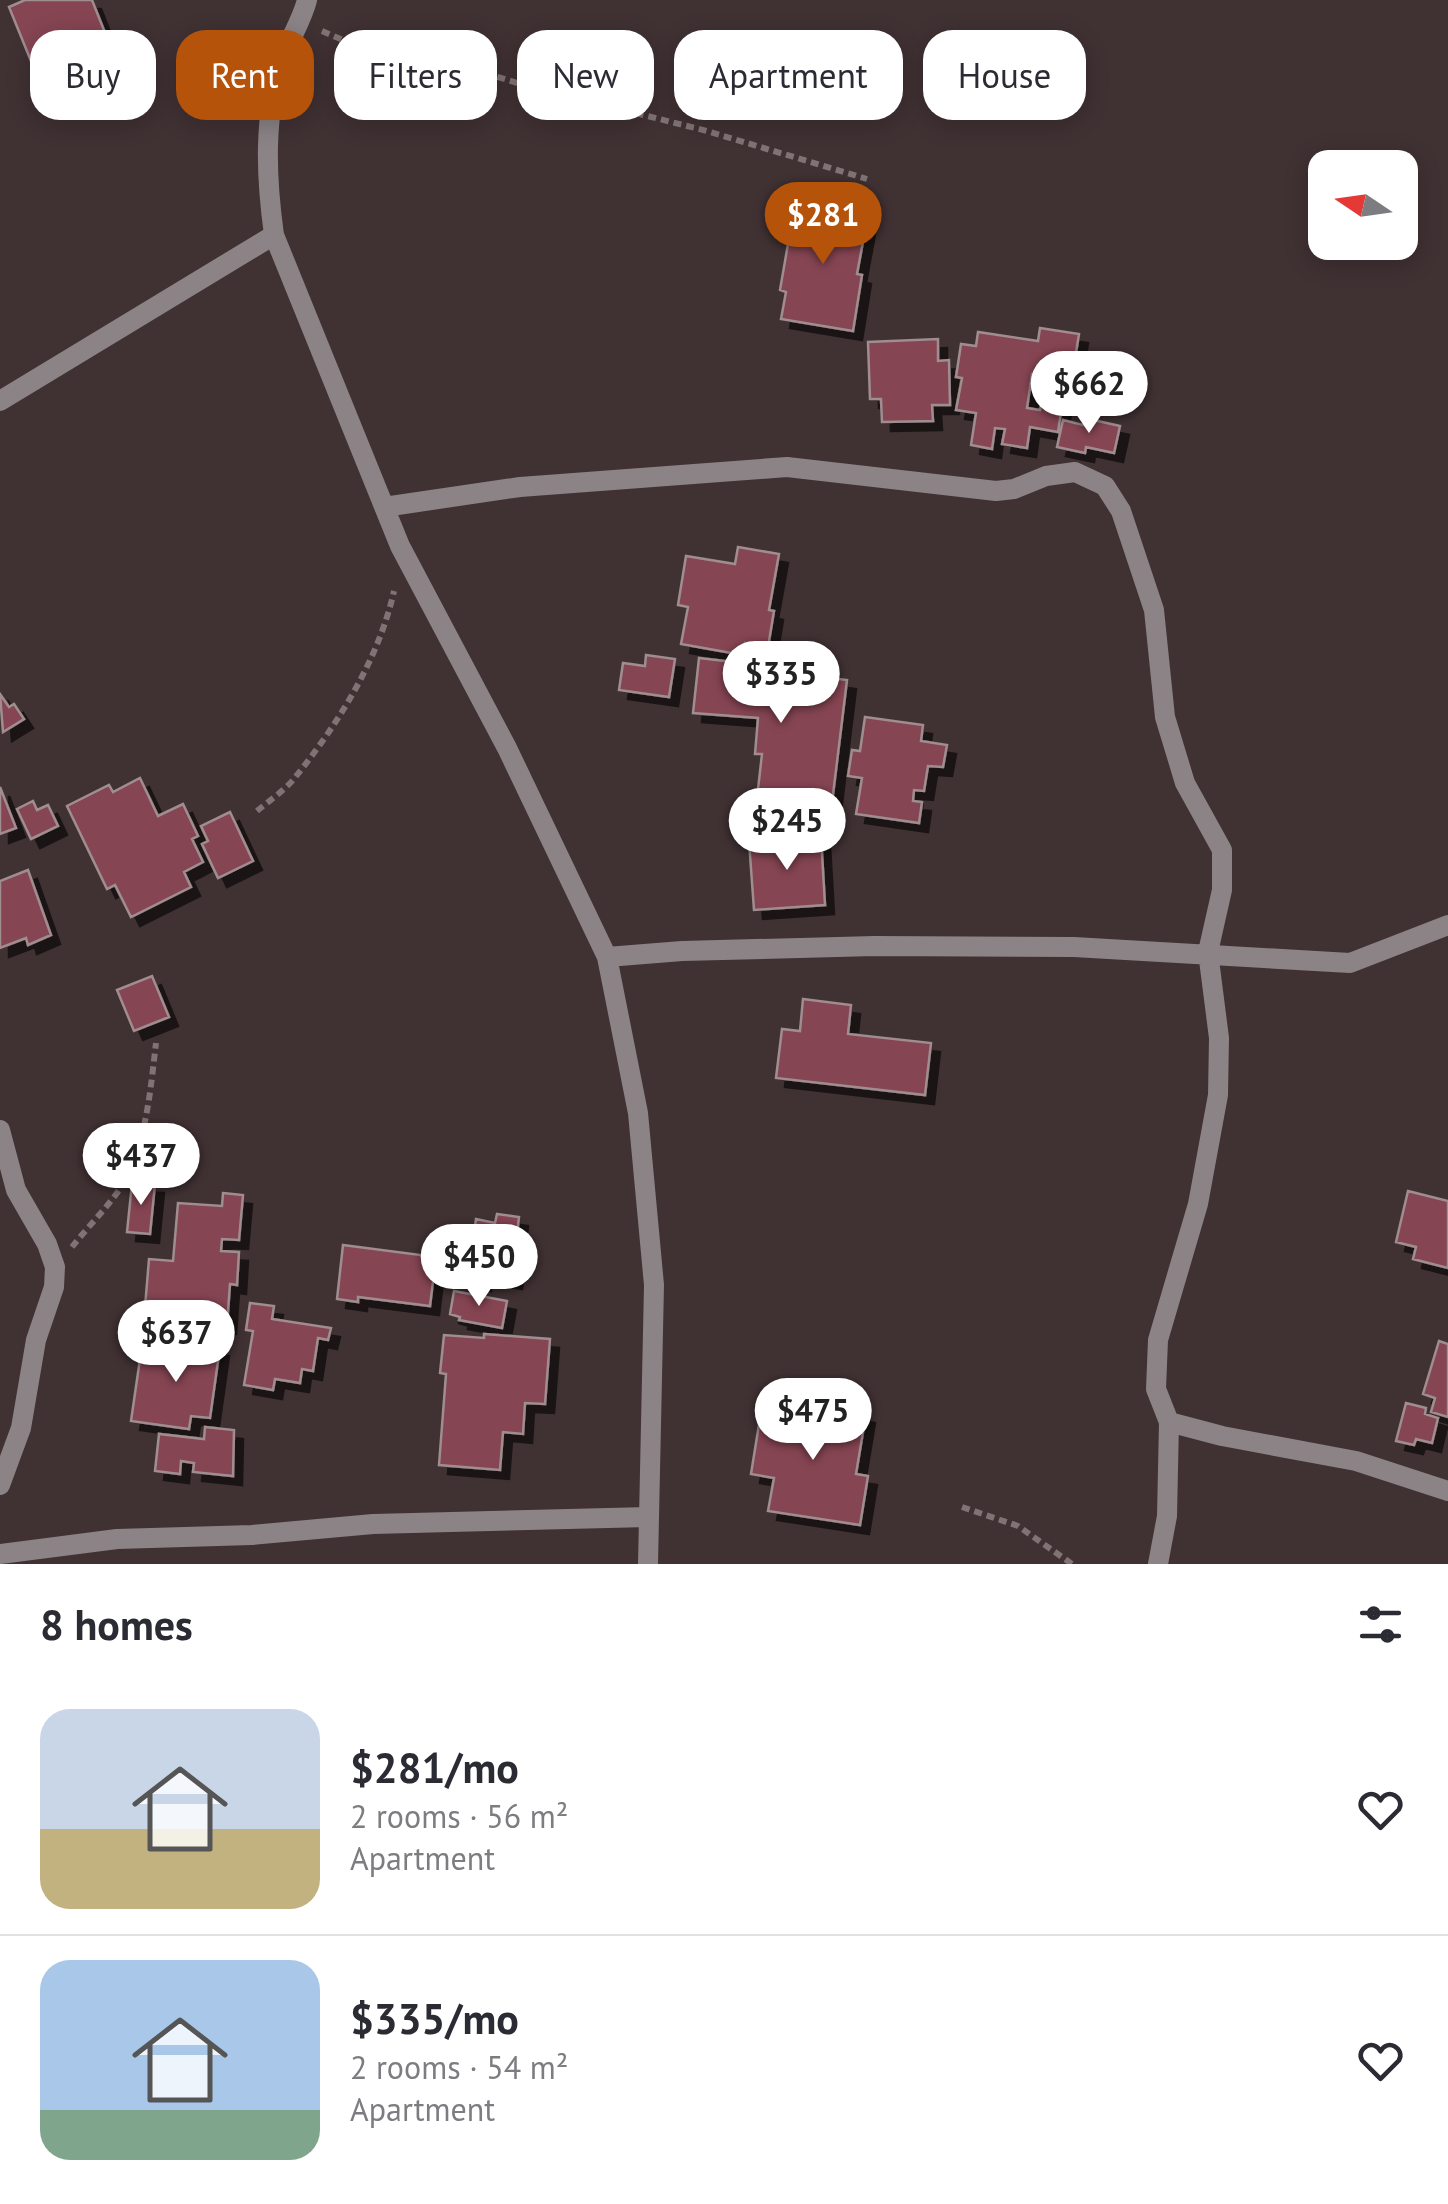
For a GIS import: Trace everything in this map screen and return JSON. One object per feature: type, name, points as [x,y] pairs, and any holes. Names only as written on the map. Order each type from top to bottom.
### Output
[{"type":"street","points":[[305,7],[283,58],[272,112],[266,181],[274,236],[402,550],[506,748],[607,958],[638,1113],[654,1286],[648,1564]]},
{"type":"street","points":[[0,401],[274,236]]},
{"type":"street","points":[[384,507],[520,488],[787,467],[996,492],[1046,476],[1075,472],[1098,481],[1122,512],[1154,610],[1164,717],[1185,783],[1222,850],[1222,890],[1208,952],[1219,1038],[1218,1094],[1198,1204],[1158,1340],[1156,1389],[1168,1422],[1167,1516],[1158,1564]]},
{"type":"street","points":[[607,958],[682,950],[1074,947],[1350,962],[1448,925]]},
{"type":"street","points":[[0,1130],[16,1190],[48,1244],[55,1267],[54,1287],[36,1340],[21,1428],[0,1485]]},
{"type":"street","points":[[1168,1422],[1356,1461],[1448,1491]]},
{"type":"street","points":[[0,1554],[118,1539],[252,1535],[373,1524],[648,1516]]},
{"type":"path","points":[[305,7],[318,29],[352,44],[442,60],[524,86],[707,131],[867,179]]},
{"type":"path","points":[[257,812],[296,778],[368,667],[386,626],[402,550]]},
{"type":"path","points":[[55,1267],[117,1192],[130,1168],[142,1138],[156,1043]]},
{"type":"path","points":[[962,1508],[1018,1526],[1072,1564]]},
{"type":"building","points":[[25,0],[92,0],[104,30],[30,30],[30,59],[9,7]]},
{"type":"building","points":[[796,198],[836,205],[835,215],[867,220],[857,274],[862,275],[853,331],[781,319],[786,292],[780,290]]},
{"type":"building","points":[[1040,328],[1079,334],[1069,396],[1043,392],[1045,376],[1032,374],[1027,408],[1040,410],[1042,401],[1062,405],[1058,432],[1030,427],[1027,448],[1002,444],[1005,429],[995,428],[992,449],[971,445],[976,413],[956,410],[962,378],[956,377],[961,344],[976,346],[978,332],[1038,341]]},
{"type":"building","points":[[938,339],[938,361],[949,360],[950,405],[932,405],[933,421],[882,422],[881,399],[870,399],[868,342]]},
{"type":"building","points":[[1089,419],[1120,426],[1114,453],[1086,447],[1085,453],[1057,447],[1063,420],[1087,426]]},
{"type":"building","points":[[738,547],[779,554],[769,610],[774,611],[768,647],[745,643],[743,655],[681,644],[688,607],[678,605],[686,556],[735,564]]},
{"type":"building","points":[[646,655],[675,659],[669,697],[619,690],[623,663],[645,666]]},
{"type":"building","points":[[699,658],[777,667],[776,677],[847,680],[831,811],[781,806],[781,800],[757,798],[762,754],[755,754],[758,718],[693,713]]},
{"type":"building","points":[[0,694],[9,707],[14,704],[24,719],[3,732]]},
{"type":"building","points":[[865,717],[923,725],[921,741],[947,745],[943,767],[928,766],[924,791],[914,790],[913,801],[922,802],[919,823],[856,814],[862,778],[848,776],[852,750],[860,751]]},
{"type":"building","points":[[140,778],[158,816],[183,804],[198,836],[192,839],[203,862],[184,872],[191,887],[131,917],[115,885],[107,889],[67,806],[109,785],[113,792]]},
{"type":"building","points":[[0,787],[16,828],[0,834]]},
{"type":"building","points":[[33,801],[37,810],[48,805],[58,826],[31,839],[17,809]]},
{"type":"building","points":[[230,812],[253,861],[218,878],[202,844],[208,841],[201,826]]},
{"type":"building","points":[[821,836],[825,905],[754,910],[749,841]]},
{"type":"building","points":[[28,870],[51,935],[28,945],[26,938],[0,948],[0,881]]},
{"type":"building","points":[[152,976],[169,1017],[134,1031],[117,990]]},
{"type":"building","points":[[803,999],[851,1005],[848,1034],[931,1043],[925,1095],[776,1078],[782,1029],[800,1031]]},
{"type":"building","points":[[132,1183],[155,1184],[150,1234],[127,1232]]},
{"type":"building","points":[[1408,1191],[1448,1201],[1448,1268],[1413,1259],[1416,1247],[1396,1242]]},
{"type":"building","points":[[223,1193],[243,1195],[239,1240],[222,1239],[221,1251],[239,1252],[237,1285],[230,1284],[227,1325],[144,1319],[149,1259],[173,1261],[178,1203],[222,1206]]},
{"type":"building","points":[[497,1214],[519,1217],[516,1242],[527,1244],[523,1263],[516,1262],[513,1280],[496,1277],[497,1271],[484,1269],[482,1282],[464,1279],[465,1270],[454,1268],[460,1231],[474,1233],[476,1219],[495,1223]]},
{"type":"building","points":[[343,1245],[436,1257],[430,1306],[358,1297],[358,1302],[337,1299]]},
{"type":"building","points":[[454,1291],[507,1301],[502,1328],[459,1320],[460,1317],[450,1314]]},
{"type":"building","points":[[250,1303],[274,1306],[272,1319],[331,1328],[328,1340],[318,1338],[313,1371],[302,1369],[300,1383],[275,1379],[273,1390],[244,1385],[253,1331],[246,1330]]},
{"type":"building","points":[[484,1334],[550,1339],[545,1404],[525,1403],[523,1434],[503,1432],[500,1470],[439,1465],[446,1374],[440,1373],[444,1335],[484,1338]]},
{"type":"building","points":[[161,1338],[220,1347],[210,1418],[191,1416],[189,1429],[131,1421],[140,1359],[158,1361]]},
{"type":"building","points":[[1439,1341],[1448,1344],[1448,1417],[1431,1412],[1435,1398],[1423,1394]]},
{"type":"building","points":[[798,1403],[866,1414],[856,1474],[868,1476],[860,1525],[768,1511],[774,1478],[751,1474],[761,1412],[796,1417]]},
{"type":"building","points":[[1406,1403],[1426,1408],[1425,1414],[1438,1418],[1432,1443],[1416,1439],[1414,1445],[1396,1441]]},
{"type":"building","points":[[205,1427],[234,1430],[233,1476],[193,1472],[194,1463],[181,1461],[180,1474],[155,1471],[159,1434],[204,1439]]}]
